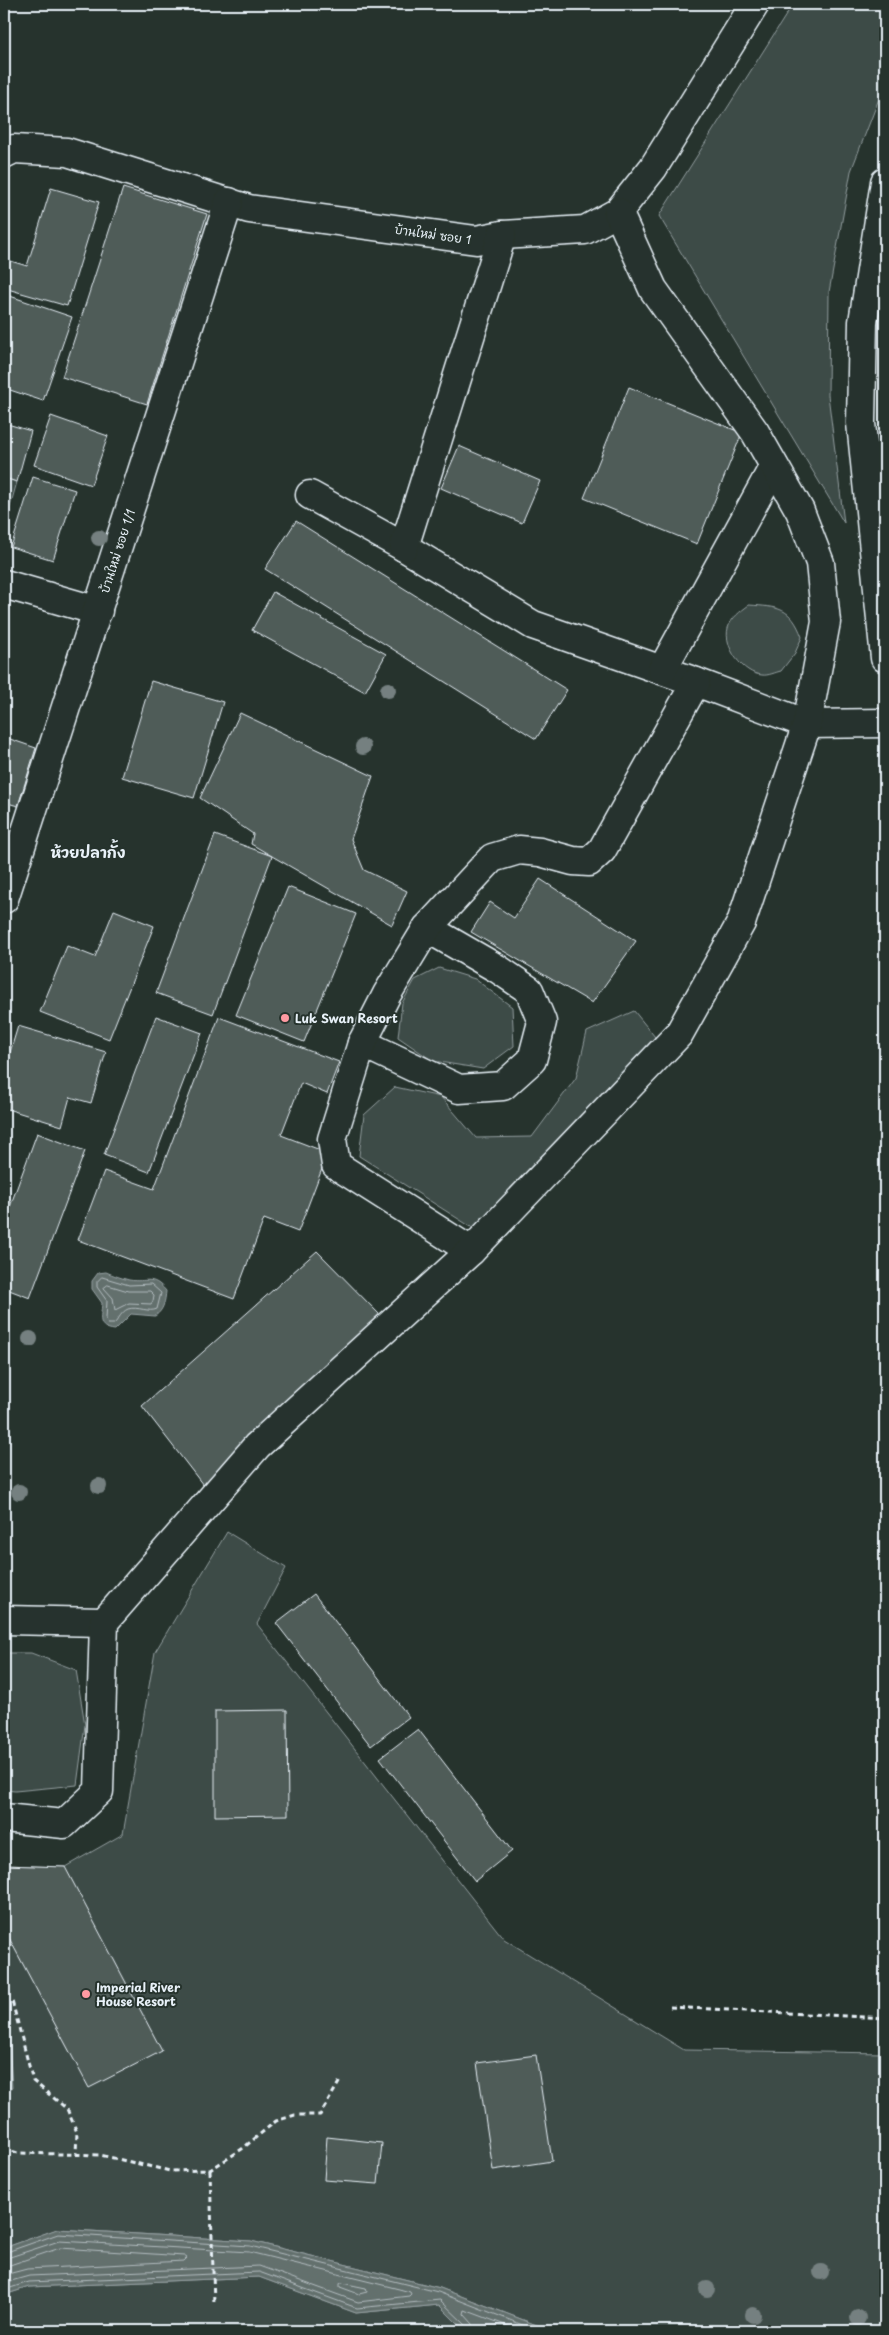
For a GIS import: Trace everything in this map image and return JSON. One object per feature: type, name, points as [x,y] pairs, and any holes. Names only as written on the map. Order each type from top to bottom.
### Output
[{"type":"street","name":"บ้านใหม่ ซอย 1","points":[[4,154],[14,149],[67,152],[249,209],[476,240],[502,235],[586,230],[618,212],[653,168],[754,4]]},
{"type":"street","points":[[885,182],[863,322],[861,423],[885,658]]},
{"type":"street","name":"บ้านใหม่ ซอย 1/1","points":[[4,899],[229,202]]},
{"type":"street","points":[[4,1818],[64,1824],[99,1791],[104,1622],[257,1446],[470,1251],[679,1034],[741,923],[807,724],[826,622],[820,563],[800,511],[755,432],[653,289],[618,212]]},
{"type":"street","points":[[404,547],[502,235]]},
{"type":"street","points":[[662,670],[774,466]]},
{"type":"street","points":[[310,494],[404,547],[533,624],[807,724],[885,723]]},
{"type":"street","points":[[4,584],[98,611]]},
{"type":"street","points":[[470,1251],[336,1165],[332,1139],[362,1043],[387,994],[427,928],[492,858],[519,850],[540,852],[573,861],[589,862],[602,850],[696,682]]},
{"type":"street","points":[[362,1043],[459,1089],[503,1086],[532,1060],[542,1022],[529,990],[498,969],[427,928]]},
{"type":"street","points":[[4,1620],[104,1622]]},
{"type":"path","points":[[4,2001],[12,2001],[33,2081],[67,2109],[77,2132],[76,2154]]},
{"type":"path","points":[[670,2007],[885,2018]]},
{"type":"path","points":[[4,2149],[18,2152],[100,2155],[170,2171],[210,2170],[242,2149],[276,2121],[294,2115],[320,2115],[341,2079]]},
{"type":"path","points":[[210,2170],[214,2304]]},
{"type":"shaded area","points":[[793,4],[885,4],[885,83],[851,171],[829,292],[828,395],[844,523],[659,216]]},
{"type":"shaded area","points":[[4,478],[17,482],[4,528]]},
{"type":"shaded area","points":[[749,605],[782,610],[788,614],[798,627],[802,637],[795,653],[781,671],[767,675],[755,673],[742,665],[732,651],[727,635],[729,624]]},
{"type":"shaded area","points":[[439,968],[475,979],[512,1007],[514,1046],[483,1069],[433,1061],[398,1037],[402,1003],[415,980]]},
{"type":"shaded area","points":[[634,1011],[655,1037],[476,1230],[359,1156],[364,1115],[395,1087],[441,1097],[476,1138],[532,1137],[576,1078],[587,1032]]},
{"type":"shaded area","points":[[227,1532],[286,1568],[257,1624],[504,1939],[684,2050],[885,2053],[885,2331],[552,2331],[440,2288],[251,2241],[58,2229],[4,2248],[4,1865],[65,1867],[123,1834],[155,1652]]},
{"type":"shaded area","points":[[4,1653],[31,1653],[76,1670],[85,1725],[77,1785],[15,1791],[4,1790]]},
{"type":"shaded area","points":[[259,2277],[356,2313],[439,2305],[465,2331],[4,2331],[4,2295],[29,2287]]},
{"type":"water","points":[[106,1272],[129,1280],[149,1280],[157,1283],[166,1291],[160,1311],[155,1316],[131,1314],[115,1330],[102,1325],[102,1303],[92,1289],[92,1281],[98,1273]]},
{"type":"water","points":[[4,2009],[7,2009],[12,2088],[4,2088]]},
{"type":"water","points":[[57,2229],[251,2241],[440,2288],[552,2331],[465,2331],[439,2305],[356,2313],[259,2277],[29,2287],[4,2295],[4,2248]]},
{"type":"building","points":[[51,188],[99,202],[67,306],[4,288],[4,259],[27,266]]},
{"type":"building","points":[[123,188],[207,214],[147,404],[62,377]]},
{"type":"building","points":[[4,294],[72,317],[43,401],[4,388]]},
{"type":"building","points":[[629,387],[742,433],[697,544],[584,498]]},
{"type":"building","points":[[51,416],[108,436],[91,485],[34,465]]},
{"type":"building","points":[[4,423],[31,431],[17,482],[4,478]]},
{"type":"building","points":[[459,446],[540,481],[522,523],[441,488]]},
{"type":"building","points":[[33,477],[75,490],[53,560],[11,547]]},
{"type":"building","points":[[296,521],[567,690],[536,739],[265,569]]},
{"type":"building","points":[[273,592],[386,654],[365,692],[252,630]]},
{"type":"building","points":[[151,681],[223,702],[194,798],[122,777]]},
{"type":"building","points":[[240,713],[373,776],[351,839],[364,870],[407,891],[392,925],[251,844],[253,834],[200,798]]},
{"type":"building","points":[[4,737],[36,748],[18,806],[4,802]]},
{"type":"building","points":[[215,835],[272,856],[213,1014],[156,993]]},
{"type":"building","points":[[540,879],[636,941],[592,1003],[471,932],[490,902],[514,918]]},
{"type":"building","points":[[288,887],[356,914],[304,1042],[236,1015]]},
{"type":"building","points":[[114,910],[154,926],[109,1039],[40,1012],[67,946],[95,957]]},
{"type":"building","points":[[156,1016],[202,1033],[149,1172],[104,1155]]},
{"type":"building","points":[[219,1017],[339,1062],[327,1094],[301,1083],[281,1135],[328,1153],[298,1232],[264,1219],[234,1299],[78,1240],[104,1171],[154,1189]]},
{"type":"building","points":[[18,1026],[106,1052],[91,1103],[70,1097],[62,1126],[4,1108],[4,1072]]},
{"type":"building","points":[[37,1133],[85,1151],[30,1298],[4,1288],[4,1223]]},
{"type":"building","points":[[317,1251],[380,1315],[203,1485],[142,1406]]},
{"type":"building","points":[[314,1594],[409,1717],[371,1746],[276,1623]]},
{"type":"building","points":[[287,1710],[288,1815],[215,1816],[215,1711]]},
{"type":"building","points":[[418,1729],[512,1851],[475,1881],[380,1758]]},
{"type":"building","name":"Imperial River House Resort","points":[[4,1865],[65,1867],[162,2051],[89,2088],[9,1938],[4,1938]]},
{"type":"building","points":[[536,2055],[552,2161],[493,2170],[477,2063]]},
{"type":"building","points":[[327,2137],[382,2143],[378,2184],[324,2180]]},
{"type":"place","name":"Luk Swan Resort","points":[[285,1018]]},
{"type":"place","name":"Imperial River House Resort","points":[[86,1994]]},
{"type":"district","name":"ห้วยปลากั้ง","points":[[88,851]]}]
